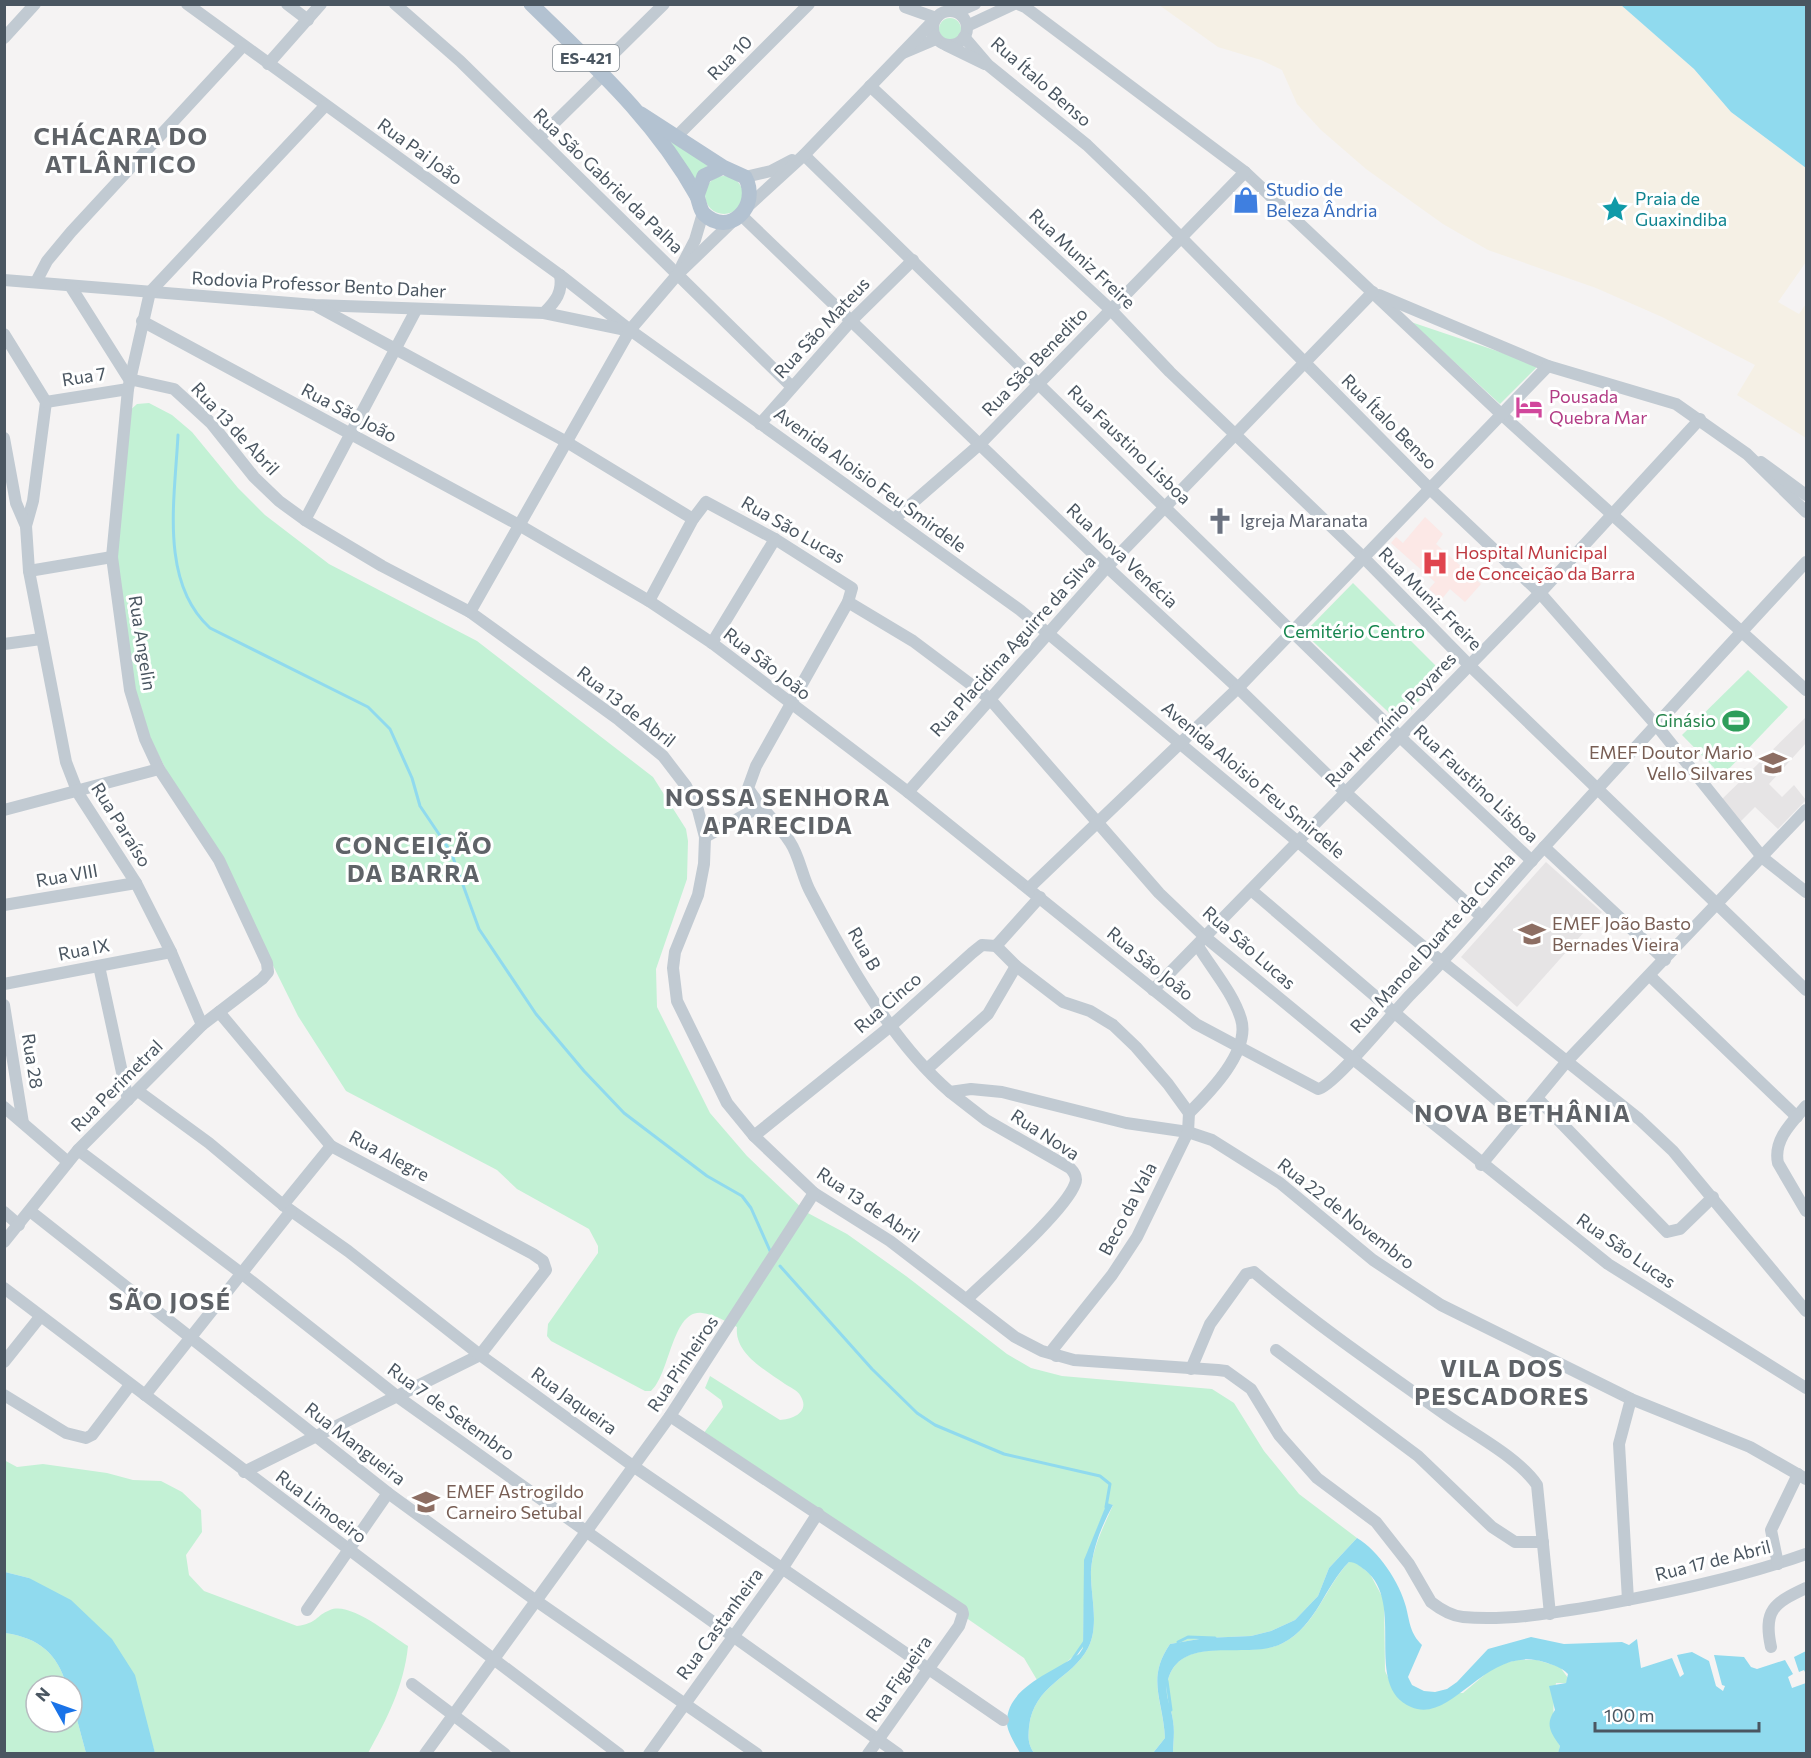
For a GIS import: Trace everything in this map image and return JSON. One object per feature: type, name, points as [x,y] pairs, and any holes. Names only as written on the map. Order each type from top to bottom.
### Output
[{"type":"main road","name":"ES-421","points":[[531,4],[641,114],[723,167]]},
{"type":"main road","points":[[641,114],[674,157],[697,196],[703,213],[716,219],[741,215],[750,192],[745,177],[723,167],[704,177],[697,196]]},
{"type":"street","points":[[4,38],[35,4]]},
{"type":"street","name":"Rua Pai João","points":[[187,4],[560,275],[630,330]]},
{"type":"street","points":[[287,4],[308,20]]},
{"type":"street","points":[[268,64],[321,4]]},
{"type":"street","name":"Rua São Gabriel da Palha","points":[[395,4],[460,61],[791,386]]},
{"type":"street","points":[[538,138],[664,4]]},
{"type":"street","name":"Rua 10","points":[[676,137],[809,4]]},
{"type":"street","points":[[470,612],[630,330],[677,274],[804,155],[925,27],[945,12],[957,12],[975,4]]},
{"type":"street","points":[[899,54],[940,42],[956,44],[966,31],[1014,4]]},
{"type":"street","points":[[1018,4],[1245,172],[1501,414],[1806,690]]},
{"type":"street","points":[[904,6],[936,18]]},
{"type":"street","points":[[904,6],[940,42],[988,65]]},
{"type":"street","points":[[957,12],[966,31]]},
{"type":"street","points":[[936,18],[933,28],[940,42]]},
{"type":"street","name":"Rua Ítalo Benso","points":[[966,31],[988,65],[1087,145],[1429,488],[1540,593],[1657,726],[1763,858],[1806,892]]},
{"type":"street","points":[[36,282],[47,261],[71,232],[243,46]]},
{"type":"street","name":"Rua Muniz Freire","points":[[870,86],[1111,310],[1234,434],[1363,557],[1469,665],[1806,990]]},
{"type":"street","points":[[150,292],[325,106]]},
{"type":"street","points":[[745,177],[771,171],[804,155]]},
{"type":"street","name":"Rua Faustino Lisboa","points":[[804,155],[1399,736],[1532,861]]},
{"type":"street","name":"Rua São Benedito","points":[[894,519],[978,445],[1245,172]]},
{"type":"street","points":[[677,274],[695,240],[703,213]]},
{"type":"street","name":"Rua Nova Venécia","points":[[741,215],[978,445],[1238,687],[1345,792],[1482,916]]},
{"type":"street","name":"Rua São Mateus","points":[[760,424],[791,386],[850,322],[913,260]]},
{"type":"street","points":[[544,313],[559,294],[562,285],[560,275]]},
{"type":"street","name":"Rodovia Professor Bento Daher","points":[[4,280],[315,305],[544,313],[630,330]]},
{"type":"street","points":[[71,287],[129,384]]},
{"type":"street","name":"Rua Angelin","points":[[150,292],[129,384],[112,557],[130,690],[145,739],[159,769],[219,860],[268,969]]},
{"type":"street","points":[[1372,292],[1548,366],[1654,395],[1676,404],[1700,418],[1747,454],[1779,473],[1806,495]]},
{"type":"street","name":"Rua Placidina Aguirre da Silva","points":[[908,792],[1107,567],[1372,292]]},
{"type":"street","points":[[315,305],[395,351],[565,441],[693,519],[649,601]]},
{"type":"street","points":[[305,520],[352,435],[416,310]]},
{"type":"street","name":"Rua São João","points":[[142,321],[519,525],[649,601],[712,643],[790,705],[908,792],[1196,1024],[1318,1089],[1330,1083]]},
{"type":"street","name":"Avenida Aloisio Feu Smirdele","points":[[630,330],[894,519],[1047,633],[1298,839],[1443,962],[1568,1060],[1673,1151],[1806,1311]]},
{"type":"street","points":[[4,334],[46,402]]},
{"type":"street","points":[[1029,888],[1097,824],[1178,742],[1238,687],[1548,366]]},
{"type":"street","name":"Rua 7","points":[[46,402],[129,384]]},
{"type":"street","name":"Rua 13 de Abril","points":[[129,384],[170,388],[183,396],[211,423],[254,477],[279,501],[305,520],[382,566],[470,612],[620,720],[663,756],[686,786],[698,810],[705,837],[704,864],[698,895],[675,952],[674,984],[677,1001],[727,1103],[754,1136],[814,1193],[890,1241],[968,1298],[1015,1337],[1056,1356],[1091,1362],[1226,1371],[1251,1389],[1293,1453],[1317,1478],[1376,1522],[1404,1558],[1431,1602],[1439,1609],[1461,1617],[1550,1614],[1628,1600]]},
{"type":"street","name":"Rua Paraíso","points":[[46,402],[33,501],[26,526],[29,571],[60,735],[78,793],[136,883],[171,952],[202,1025]]},
{"type":"street","name":"Rua Hermínio Poyares","points":[[1153,990],[1540,593],[1700,418]]},
{"type":"street","name":"Rua Paraíso","points":[[4,438],[16,503],[26,526]]},
{"type":"street","points":[[1747,454],[1806,512]]},
{"type":"street","name":"Rua São Lucas","points":[[693,519],[706,502],[713,504],[849,584],[852,591],[848,602],[913,641],[989,698],[1202,942],[1352,1058],[1481,1165],[1608,1264],[1806,1388]]},
{"type":"street","points":[[712,643],[775,539]]},
{"type":"street","points":[[29,571],[112,557]]},
{"type":"street","name":"Rua Manoel Duarte da Cunha","points":[[1330,1083],[1443,962],[1544,847],[1806,562]]},
{"type":"street","name":"Rua B","points":[[848,602],[748,783],[748,788],[759,807],[789,841],[811,893],[864,985],[927,1069],[950,1092]]},
{"type":"street","points":[[4,644],[41,639]]},
{"type":"street","points":[[4,810],[78,793],[159,769]]},
{"type":"street","points":[[705,837],[759,807]]},
{"type":"street","points":[[1481,1165],[1568,1060],[1763,858],[1806,810]]},
{"type":"street","points":[[1544,847],[1665,960]]},
{"type":"street","name":"Rua VIII","points":[[4,905],[136,883]]},
{"type":"street","points":[[1251,890],[1520,1120]]},
{"type":"street","name":"Rua Cinco","points":[[754,1136],[892,1025],[982,945],[996,946],[1040,897]]},
{"type":"street","points":[[1189,1113],[1220,1079],[1239,1045],[1242,1020],[1202,942]]},
{"type":"street","points":[[950,1092],[971,1089],[1002,1092],[1126,1123],[1188,1132],[1189,1113],[1168,1084],[1113,1025],[1090,1011],[1063,1002],[1016,966],[996,946]]},
{"type":"street","name":"Rua IX","points":[[4,984],[171,952]]},
{"type":"street","points":[[99,966],[128,1100]]},
{"type":"street","points":[[927,1069],[988,1014],[1016,966]]},
{"type":"street","name":"Rua Perimetral","points":[[4,1242],[78,1150],[202,1025],[262,980],[268,969]]},
{"type":"street","points":[[1650,976],[1797,1117]]},
{"type":"street","name":"Rua 28","points":[[4,1005],[23,1123]]},
{"type":"street","name":"Rua Alegre","points":[[219,1012],[332,1146],[543,1261],[546,1270],[480,1355]]},
{"type":"street","name":"Rua Jaqueira","points":[[138,1091],[209,1143],[287,1208],[348,1251],[480,1355],[633,1466],[927,1671],[1003,1720]]},
{"type":"street","name":"Rua Nova","points":[[950,1092],[986,1120],[1070,1168],[1076,1177],[1076,1183],[1062,1204],[968,1298]]},
{"type":"street","points":[[1538,1099],[1667,1232],[1680,1229],[1713,1197]]},
{"type":"street","points":[[1806,1106],[1784,1134],[1776,1154],[1778,1163],[1806,1211]]},
{"type":"street","points":[[4,1107],[68,1161]]},
{"type":"street","name":"Beco da Vala","points":[[1056,1356],[1053,1349],[1113,1275],[1137,1237],[1188,1132]]},
{"type":"street","name":"Rua 22 de Novembro","points":[[1188,1132],[1224,1146],[1280,1183],[1372,1260],[1441,1305],[1631,1399],[1750,1447],[1802,1476]]},
{"type":"street","points":[[145,1395],[189,1335],[241,1273],[332,1146]]},
{"type":"street","name":"Rua 7 de Setembro","points":[[78,1150],[241,1273],[398,1397],[898,1754]]},
{"type":"street","name":"Rua Pinheiros","points":[[425,1754],[670,1416],[814,1193]]},
{"type":"street","name":"Rua Mangueira","points":[[30,1211],[388,1493],[535,1600],[757,1754]]},
{"type":"street","points":[[4,1212],[19,1225]]},
{"type":"street","points":[[1191,1369],[1210,1324],[1250,1271],[1526,1473],[1537,1485],[1550,1614]]},
{"type":"street","name":"Rua Limoeiro","points":[[4,1288],[619,1754]]},
{"type":"street","points":[[4,1362],[40,1317]]},
{"type":"street","points":[[1276,1350],[1418,1456],[1492,1527],[1515,1542],[1543,1542]]},
{"type":"street","points":[[244,1472],[480,1355]]},
{"type":"street","points":[[4,1395],[66,1433],[86,1438],[92,1435],[130,1385]]},
{"type":"street","points":[[1628,1600],[1619,1444],[1631,1399]]},
{"type":"street","points":[[670,1416],[818,1513]]},
{"type":"street","points":[[1778,1564],[1771,1530],[1802,1476]]},
{"type":"street","points":[[307,1610],[388,1493]]},
{"type":"street","name":"Rua Castanheira","points":[[649,1754],[782,1569],[818,1513]]},
{"type":"street","name":"Rua Figueira","points":[[818,1513],[958,1607],[963,1614],[959,1626],[868,1754]]},
{"type":"street","name":"Rua 17 de Abril","points":[[1628,1600],[1679,1590],[1778,1564],[1806,1554]]},
{"type":"street","points":[[1771,1647],[1767,1623],[1772,1610],[1789,1596],[1806,1588]]},
{"type":"street","points":[[412,1684],[505,1754]]},
{"type":"shaded area","name":"Hospital Municipal de Conceição da Barra","points":[[1425,517],[1443,534],[1436,544],[1481,584],[1465,602],[1450,589],[1441,600],[1429,589],[1435,582],[1391,543],[1396,537],[1403,543]]},
{"type":"shaded area","name":"EMEF Doutor Mario Vello Silvares","points":[[1805,718],[1806,743],[1769,784],[1782,797],[1794,785],[1806,800],[1778,829],[1755,807],[1740,822],[1719,802]]},
{"type":"shaded area","name":"EMEF João Basto Bernades Vieira","points":[[1546,862],[1602,912],[1517,1007],[1461,957]]},
{"type":"green space","points":[[946,18],[954,18],[961,25],[961,33],[954,40],[946,40],[939,33],[939,25]]},
{"type":"green space","points":[[670,141],[708,165],[695,180]]},
{"type":"green space","points":[[724,176],[731,177],[737,182],[742,188],[742,202],[737,208],[731,213],[724,214],[717,213],[711,208],[706,202],[705,195],[706,188],[711,182],[717,177]]},
{"type":"green space","points":[[1411,322],[1539,365],[1500,404]]},
{"type":"green space","points":[[149,403],[172,415],[192,432],[238,488],[265,515],[329,564],[477,641],[653,777],[686,829],[688,841],[687,879],[656,969],[657,1007],[710,1113],[747,1156],[806,1212],[847,1234],[1007,1354],[1031,1368],[1062,1376],[1212,1389],[1234,1403],[1264,1451],[1299,1494],[1357,1538],[1329,1568],[1318,1596],[1295,1620],[1271,1631],[1251,1636],[1205,1638],[1170,1644],[1163,1657],[1157,1679],[1165,1738],[1153,1753],[1034,1753],[1029,1741],[1032,1713],[1038,1701],[1081,1659],[1092,1639],[1094,1620],[1092,1561],[1099,1536],[1113,1505],[1107,1504],[1085,1560],[1083,1648],[1062,1666],[1037,1680],[1024,1658],[825,1520],[698,1441],[723,1407],[721,1400],[705,1388],[710,1376],[780,1420],[795,1416],[802,1410],[803,1401],[799,1394],[761,1367],[746,1353],[737,1337],[737,1327],[711,1315],[702,1313],[692,1315],[684,1321],[678,1332],[663,1372],[651,1391],[645,1391],[551,1341],[547,1336],[548,1324],[598,1253],[598,1246],[589,1229],[517,1189],[497,1170],[346,1091],[298,1016],[254,927],[178,794],[136,709],[116,565],[127,413],[137,404]]},
{"type":"green space","name":"Cemitério Centro","points":[[1353,583],[1443,673],[1400,723],[1304,633]]},
{"type":"green space","name":"Ginásio","points":[[1748,670],[1788,707],[1722,776],[1682,735]]},
{"type":"green space","points":[[4,1460],[17,1467],[43,1464],[107,1473],[133,1480],[161,1481],[182,1492],[201,1510],[202,1532],[186,1555],[189,1575],[204,1591],[297,1626],[309,1623],[330,1610],[348,1610],[370,1620],[408,1646],[399,1688],[368,1753],[155,1753],[143,1716],[29,1578],[5,1572]]},
{"type":"green space","points":[[1349,1562],[1355,1562],[1370,1574],[1384,1600],[1385,1671],[1396,1694],[1463,1693],[1495,1666],[1517,1660],[1537,1660],[1560,1667],[1568,1678],[1566,1683],[1556,1683],[1555,1690],[1553,1716],[1555,1733],[1560,1746],[1558,1754],[1173,1753],[1174,1725],[1167,1685],[1173,1668],[1184,1658],[1199,1652],[1269,1648],[1283,1643],[1304,1627]]},
{"type":"green space","points":[[5,1633],[37,1643],[52,1656],[63,1674],[24,1674],[24,1734],[81,1734],[86,1753],[5,1754]]},
{"type":"sand","name":"Praia de Guaxindiba","points":[[1159,5],[1621,5],[1694,69],[1731,112],[1806,168],[1806,262],[1778,302],[1799,314],[1806,304],[1806,438],[1737,395],[1755,365],[1662,317],[1596,288],[1488,250],[1443,224],[1366,169],[1321,130],[1297,104],[1282,70],[1261,60],[1218,47]]},
{"type":"water","points":[[1621,5],[1806,5],[1806,168],[1731,112],[1694,69]]},
{"type":"water","points":[[1107,1503],[1113,1505],[1099,1536],[1091,1570],[1094,1620],[1092,1639],[1081,1659],[1038,1701],[1032,1713],[1029,1731],[1030,1744],[1034,1753],[1020,1753],[1007,1727],[1009,1710],[1014,1700],[1033,1682],[1079,1654],[1083,1648],[1084,1560]]},
{"type":"water","points":[[1357,1538],[1373,1550],[1399,1588],[1413,1632],[1422,1645],[1408,1677],[1412,1685],[1424,1691],[1435,1692],[1447,1689],[1457,1682],[1488,1649],[1531,1637],[1564,1644],[1622,1642],[1629,1645],[1637,1639],[1641,1668],[1672,1658],[1680,1677],[1684,1674],[1677,1655],[1692,1652],[1709,1661],[1716,1686],[1723,1691],[1725,1686],[1722,1685],[1714,1655],[1744,1657],[1751,1667],[1757,1669],[1785,1660],[1793,1674],[1788,1677],[1792,1688],[1806,1683],[1806,1753],[1558,1753],[1560,1746],[1550,1728],[1550,1720],[1555,1710],[1549,1686],[1566,1683],[1568,1674],[1544,1662],[1523,1660],[1504,1664],[1441,1705],[1426,1709],[1411,1707],[1397,1696],[1389,1681],[1383,1602],[1377,1585],[1365,1570],[1356,1563],[1349,1562],[1304,1626],[1283,1643],[1269,1648],[1199,1653],[1184,1658],[1173,1668],[1167,1689],[1174,1725],[1173,1753],[1153,1753],[1165,1738],[1157,1679],[1163,1656],[1170,1644],[1205,1638],[1251,1636],[1271,1631],[1295,1620],[1318,1596],[1329,1568]]},
{"type":"water","points":[[5,1572],[29,1578],[71,1600],[112,1639],[135,1675],[155,1753],[86,1753],[81,1734],[84,1734],[84,1674],[63,1674],[52,1656],[37,1643],[5,1633]]},
{"type":"water","points":[[1806,1651],[1806,1674],[1804,1670],[1799,1672],[1794,1657]]},
{"type":"waterway","points":[[178,435],[173,511],[174,538],[183,587],[194,609],[210,628],[368,707],[390,729],[412,778],[420,806],[451,852],[479,929],[536,1014],[584,1071],[624,1113],[707,1176],[742,1196],[751,1208],[771,1253]]},
{"type":"waterway","points":[[780,1266],[872,1369],[917,1413],[935,1425],[1004,1454],[1100,1476],[1110,1484],[1106,1507]]},
{"type":"waterway","points":[[1178,1642],[1188,1637],[1215,1638]]},
{"type":"waterway","points":[[1072,1660],[1085,1641]]},
{"type":"waterway","points":[[1167,1681],[1171,1710]]},
{"type":"place","name":"Studio de Beleza Ândria","points":[[1246,200]]},
{"type":"place","name":"Praia de Guaxindiba","points":[[1615,209]]},
{"type":"place","name":"Pousada Quebra Mar","points":[[1529,407]]},
{"type":"place","name":"Igreja Maranata","points":[[1220,521]]},
{"type":"place","name":"Hospital Municipal de Conceição da Barra","points":[[1435,563]]},
{"type":"place","name":"Ginásio","points":[[1736,721]]},
{"type":"place","name":"EMEF Doutor Mario Vello Silvares","points":[[1773,763]]},
{"type":"place","name":"EMEF João Basto Bernades Vieira","points":[[1532,934]]},
{"type":"place","name":"EMEF Astrogildo Carneiro Setubal","points":[[426,1502]]},
{"type":"district","name":"CHÁCARA DO ATLÂNTICO","points":[[121,151]]},
{"type":"district","name":"NOSSA SENHORA APARECIDA","points":[[778,812]]},
{"type":"district","name":"CONCEIÇÃO DA BARRA","points":[[414,860]]},
{"type":"district","name":"NOVA BETHÂNIA","points":[[1523,1114]]},
{"type":"district","name":"SÃO JOSÉ","points":[[170,1302]]},
{"type":"district","name":"VILA DOS PESCADORES","points":[[1502,1383]]}]
